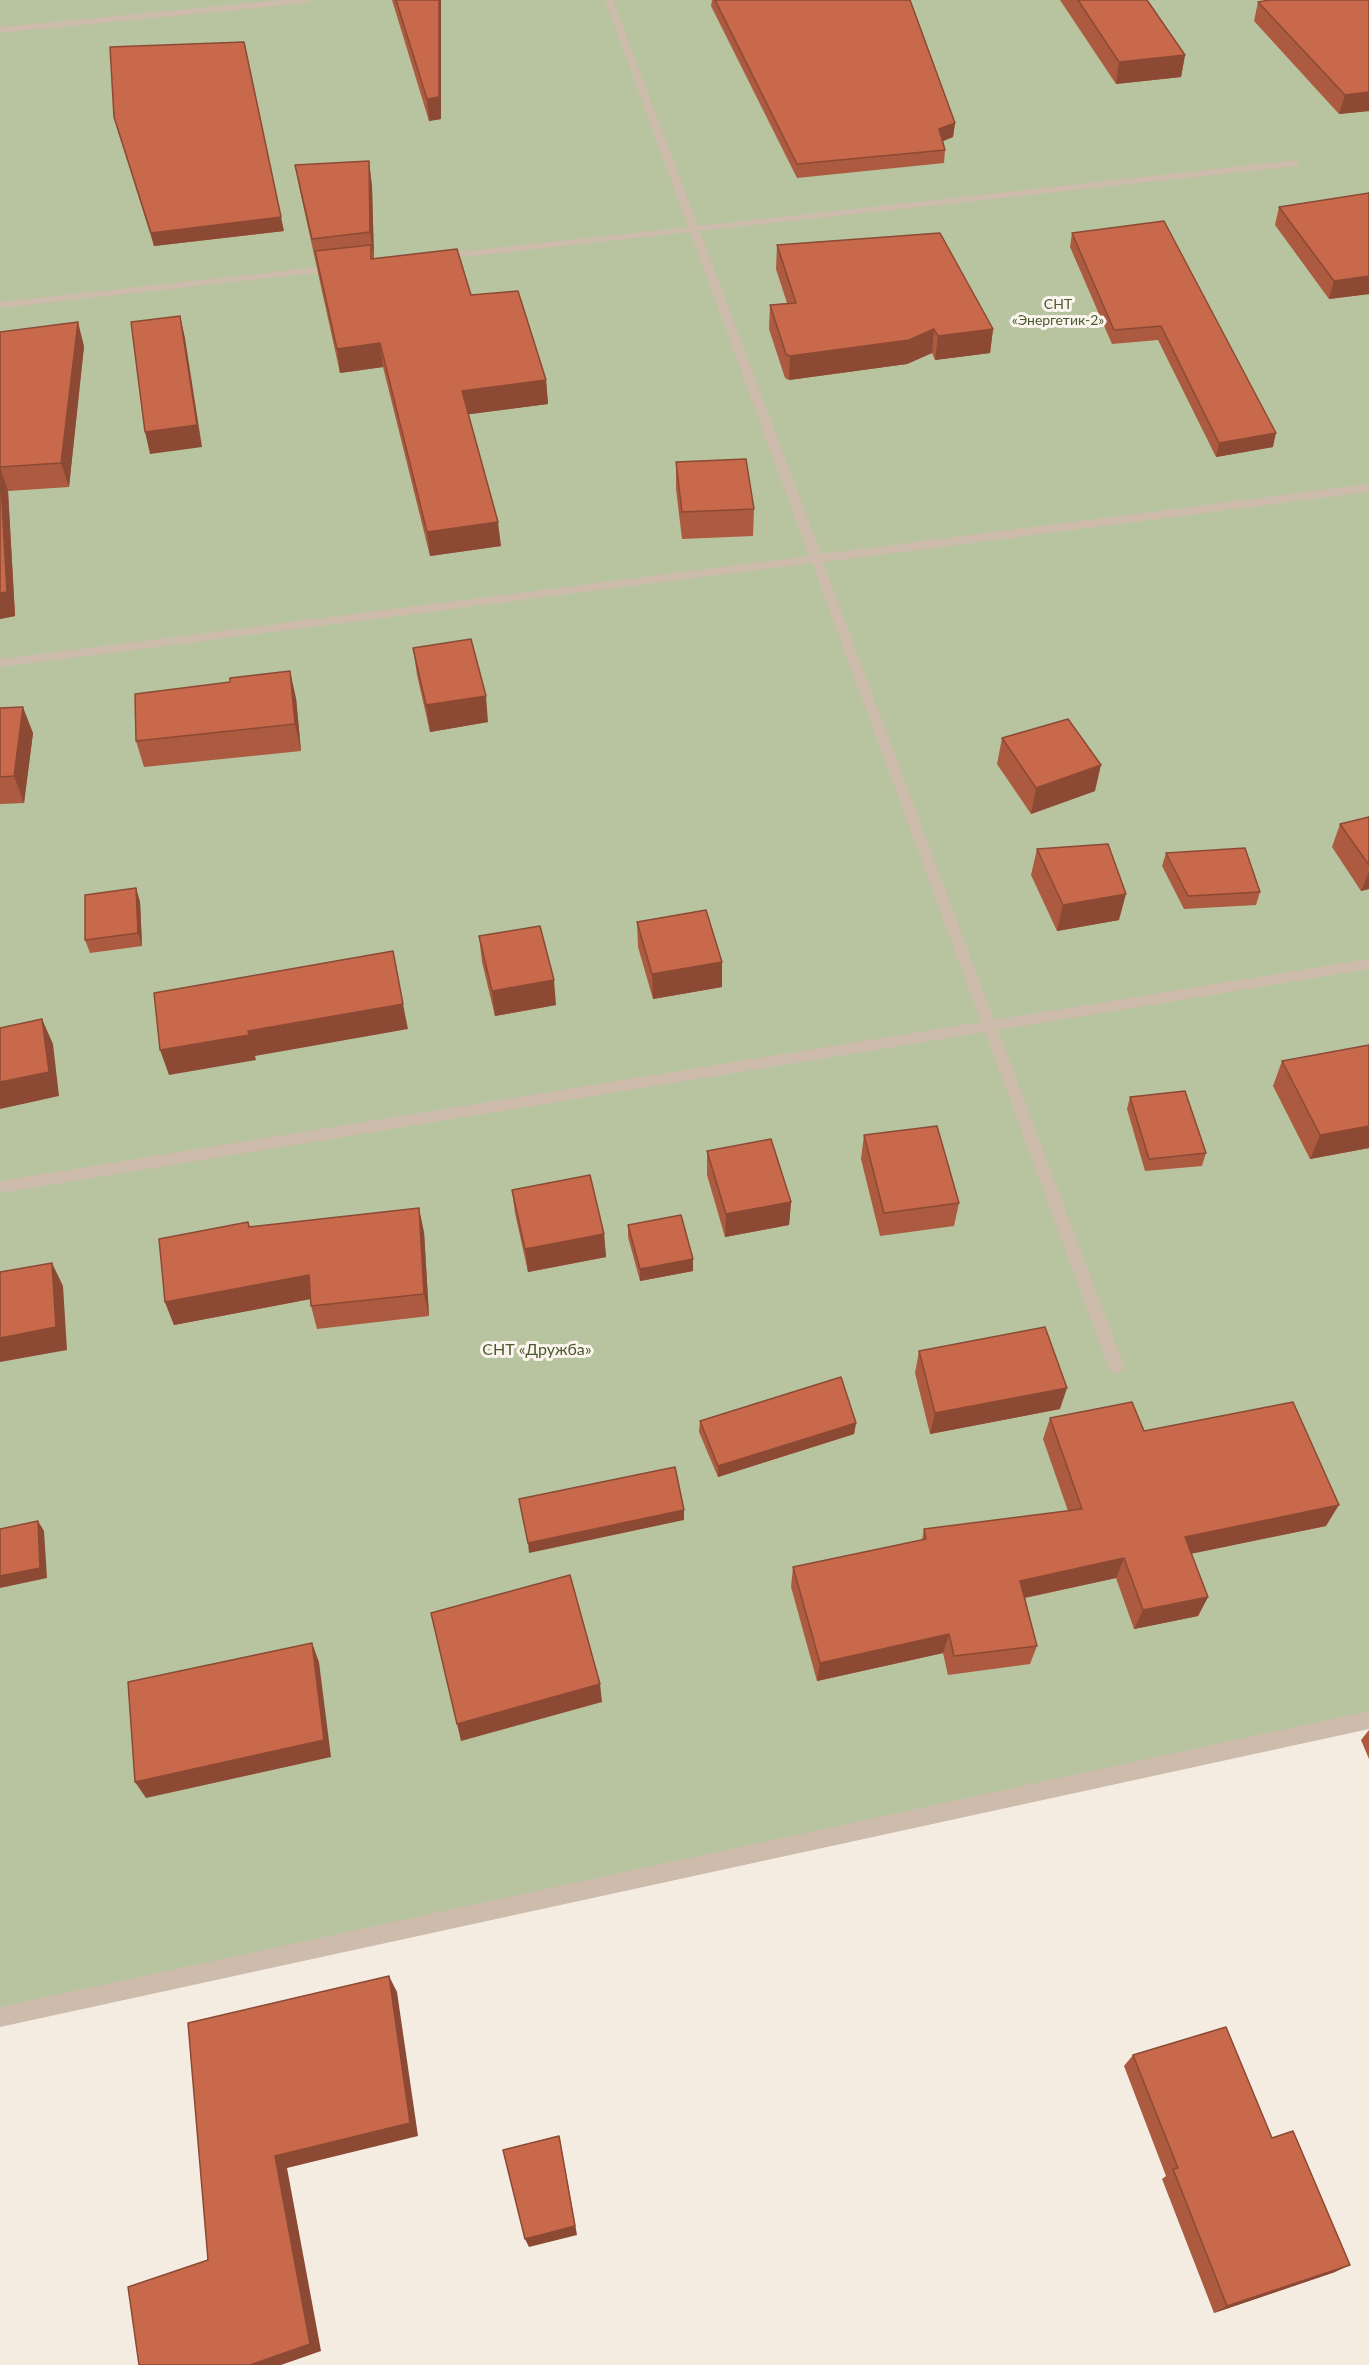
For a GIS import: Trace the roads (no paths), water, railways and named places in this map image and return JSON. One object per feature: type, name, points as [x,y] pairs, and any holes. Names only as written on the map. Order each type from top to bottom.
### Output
[{"type":"street","points":[[0,30],[308,0]]},
{"type":"street","points":[[609,0],[1116,1366]]},
{"type":"street","points":[[423,259],[1296,163]]},
{"type":"street","points":[[0,305],[353,266]]},
{"type":"street","points":[[0,663],[1369,488]]},
{"type":"street","points":[[0,1187],[1369,964]]},
{"type":"street","points":[[0,2017],[1369,1720]]},
{"type":"park label","name":"СНТ «Энергетик-2»","points":[[1058,312]]},
{"type":"park label","name":"СНТ «Дружба»","points":[[537,1350]]}]
